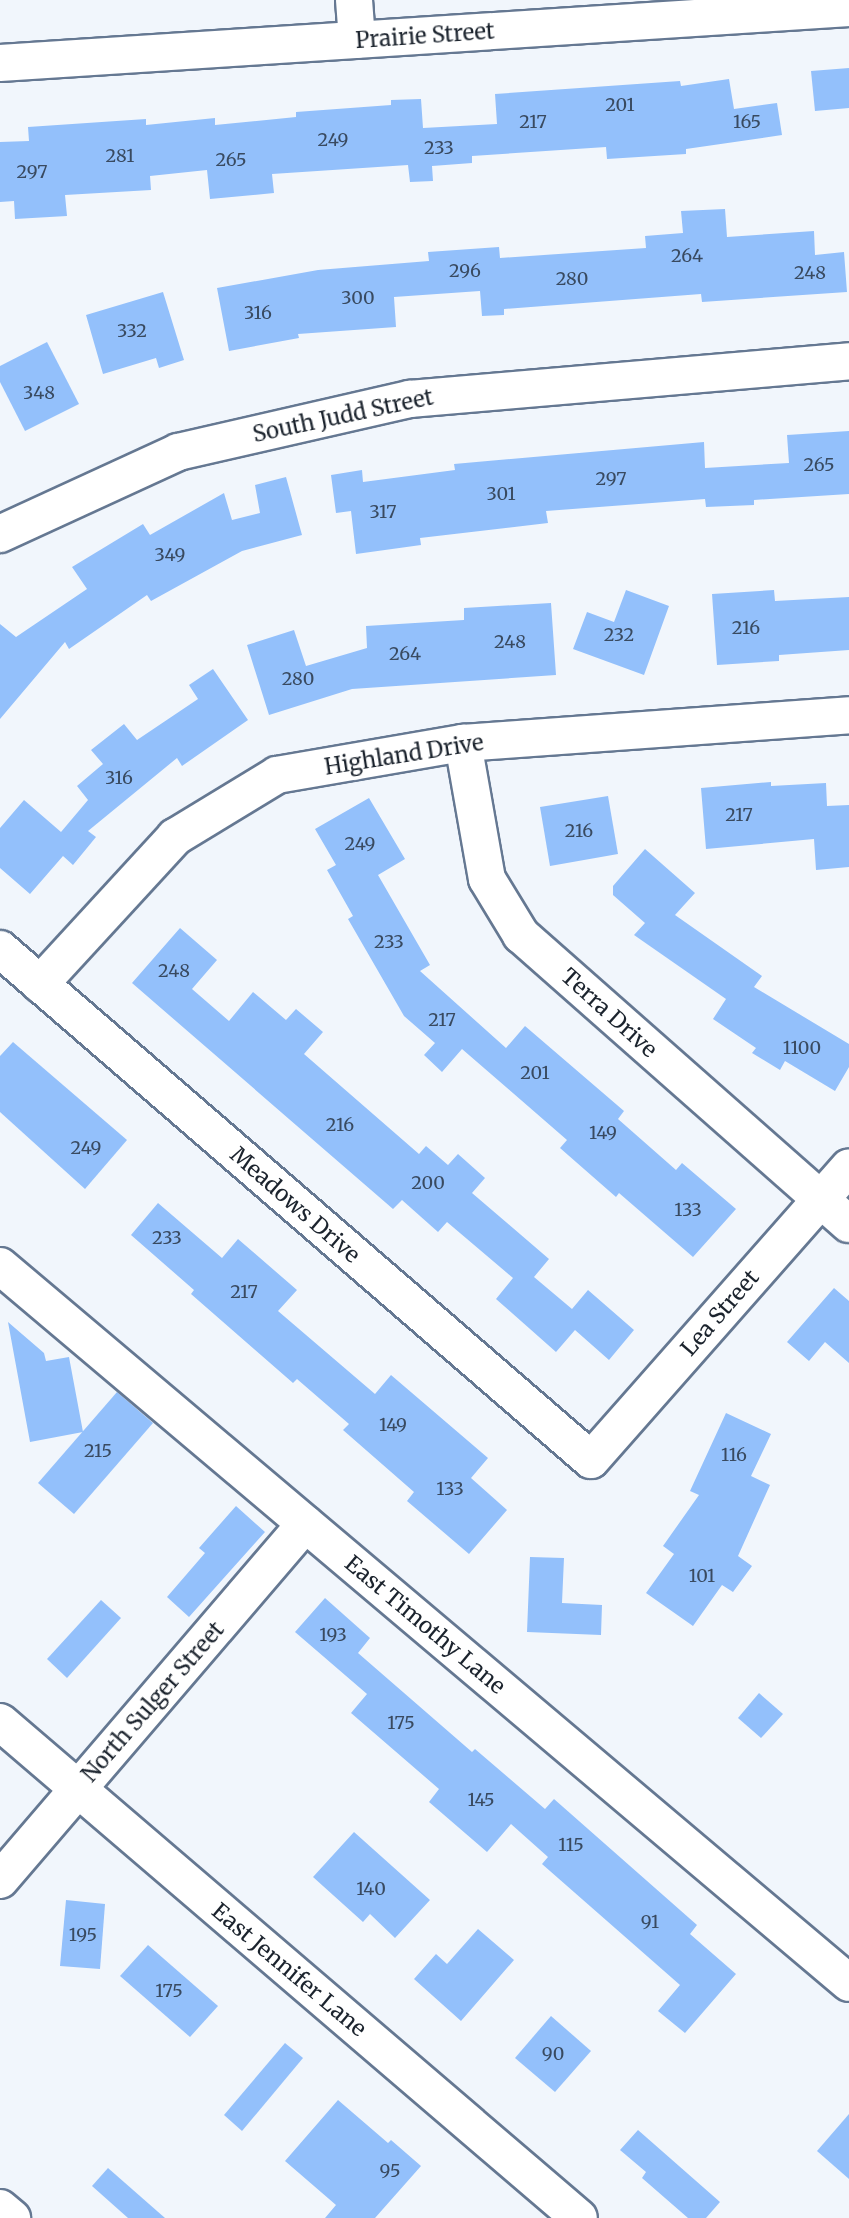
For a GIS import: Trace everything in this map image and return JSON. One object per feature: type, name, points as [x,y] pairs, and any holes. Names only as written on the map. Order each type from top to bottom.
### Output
[{"type":"street","points":[[354,0],[357,40]]},
{"type":"street","name":"Prairie Street","points":[[0,63],[849,8]]},
{"type":"street","name":"South Judd Street","points":[[0,534],[178,452],[410,399],[849,361]]},
{"type":"street","name":"Highland Drive","points":[[40,984],[175,837],[277,775],[463,743],[849,715]]},
{"type":"street","name":"Terra Drive","points":[[463,743],[487,879],[521,935],[849,1224]]},
{"type":"street","name":"Meadows Drive","points":[[0,949],[591,1460]]},
{"type":"street","name":"Lea Street","points":[[591,1460],[849,1167]]},
{"type":"street","name":"East Timothy Lane","points":[[0,1266],[849,1983]]},
{"type":"street","name":"North Sulger Street","points":[[0,1880],[305,1524]]},
{"type":"street","name":"East Jennifer Lane","points":[[0,1722],[579,2218]]},
{"type":"street","points":[[0,2208],[12,2218]]},
{"type":"building","points":[[849,68],[849,108],[815,111],[811,71]]},
{"type":"building","points":[[729,79],[734,109],[777,103],[782,135],[686,149],[686,154],[607,159],[606,147],[472,156],[472,163],[432,166],[433,181],[410,182],[408,165],[272,174],[274,193],[210,199],[207,170],[150,176],[151,190],[65,195],[67,216],[15,219],[14,201],[0,202],[0,142],[29,141],[28,127],[146,119],[146,125],[215,118],[215,125],[296,117],[296,112],[391,105],[391,100],[421,99],[423,128],[497,124],[495,94],[680,81],[681,86]]},
{"type":"building","points":[[725,209],[727,237],[814,231],[815,255],[844,252],[847,292],[702,302],[701,294],[504,309],[504,315],[482,316],[480,291],[394,297],[396,327],[298,334],[299,338],[229,351],[217,288],[318,270],[429,261],[428,252],[499,247],[500,258],[646,248],[645,236],[683,233],[681,211]]},
{"type":"building","points":[[163,292],[184,360],[159,368],[156,358],[103,374],[86,315]]},
{"type":"building","points":[[47,342],[79,404],[25,431],[0,382],[0,366]]},
{"type":"building","points":[[849,431],[849,494],[754,500],[754,505],[706,507],[705,499],[546,511],[548,523],[420,538],[421,545],[356,554],[351,511],[336,513],[331,475],[362,470],[363,482],[455,470],[454,464],[704,442],[705,468],[789,463],[787,435]]},
{"type":"building","points":[[286,477],[302,535],[242,551],[151,601],[147,595],[69,649],[65,642],[0,719],[0,624],[16,637],[87,589],[72,567],[143,524],[150,535],[224,493],[232,520],[260,513],[255,485]]},
{"type":"building","points":[[626,590],[669,606],[644,675],[573,649],[587,612],[614,622]]},
{"type":"building","points":[[774,590],[775,601],[849,597],[849,650],[779,655],[779,661],[717,665],[712,594]]},
{"type":"building","points":[[551,603],[556,675],[352,689],[269,715],[247,645],[294,630],[306,666],[367,648],[366,626],[464,620],[464,608]]},
{"type":"building","points":[[213,669],[248,720],[182,766],[177,758],[88,831],[96,837],[73,865],[63,856],[30,894],[0,868],[0,828],[24,800],[61,832],[88,800],[77,786],[103,764],[91,750],[124,724],[137,740],[198,699],[189,685]]},
{"type":"building","points":[[771,782],[771,786],[826,783],[827,806],[849,805],[849,867],[816,870],[814,839],[706,849],[701,788]]},
{"type":"building","points":[[608,796],[618,854],[550,866],[540,807]]},
{"type":"building","points":[[369,798],[405,859],[378,875],[430,965],[420,971],[506,1048],[525,1026],[624,1111],[618,1119],[676,1170],[682,1163],[736,1209],[693,1257],[619,1193],[616,1197],[560,1148],[567,1140],[462,1049],[442,1072],[424,1055],[435,1043],[404,1016],[348,919],[353,916],[327,870],[336,865],[315,829]]},
{"type":"building","points":[[645,849],[695,893],[675,915],[762,976],[754,987],[849,1044],[849,1067],[835,1091],[785,1061],[780,1070],[752,1053],[756,1048],[713,1019],[726,999],[634,935],[645,923],[613,895],[613,886]]},
{"type":"building","points":[[180,928],[217,960],[192,989],[229,1021],[253,992],[286,1020],[296,1009],[323,1032],[304,1054],[419,1154],[426,1146],[448,1165],[458,1154],[485,1178],[472,1193],[549,1259],[534,1277],[572,1309],[588,1290],[634,1330],[609,1360],[575,1330],[556,1352],[496,1299],[513,1278],[447,1222],[438,1232],[402,1200],[393,1209],[132,983]]},
{"type":"building","points":[[13,1042],[127,1140],[85,1189],[0,1112],[0,1056]]},
{"type":"building","points":[[158,1203],[222,1258],[238,1239],[297,1290],[278,1311],[375,1394],[391,1375],[488,1458],[471,1478],[507,1510],[469,1554],[407,1501],[414,1492],[343,1430],[349,1424],[297,1379],[293,1383],[191,1294],[194,1290],[131,1235]]},
{"type":"building","points":[[834,1288],[849,1301],[849,1363],[825,1342],[809,1361],[787,1342]]},
{"type":"building","points":[[8,1322],[44,1353],[46,1361],[69,1357],[83,1432],[30,1442]]},
{"type":"building","points":[[117,1392],[153,1423],[74,1514],[38,1483]]},
{"type":"building","points":[[726,1413],[771,1434],[751,1476],[770,1485],[738,1556],[752,1566],[733,1592],[722,1585],[693,1626],[646,1593],[674,1554],[663,1546],[699,1495],[690,1491]]},
{"type":"building","points":[[236,1506],[265,1532],[189,1617],[167,1597],[205,1553],[199,1548]]},
{"type":"building","points":[[530,1557],[564,1558],[562,1603],[602,1605],[601,1635],[527,1632]]},
{"type":"building","points":[[325,1598],[370,1638],[358,1653],[472,1752],[475,1749],[545,1809],[554,1799],[697,1925],[690,1934],[736,1974],[685,2033],[658,2011],[680,1985],[542,1864],[548,1857],[511,1824],[487,1852],[429,1802],[439,1789],[351,1713],[367,1694],[295,1632]]},
{"type":"building","points":[[101,1600],[121,1618],[67,1678],[47,1659]]},
{"type":"building","points":[[759,1693],[783,1714],[761,1738],[738,1718]]},
{"type":"building","points":[[354,1832],[430,1900],[395,1938],[370,1914],[363,1922],[313,1877]]},
{"type":"building","points":[[66,1900],[105,1904],[100,1969],[60,1966]]},
{"type":"building","points":[[478,1929],[514,1960],[461,2021],[414,1979],[436,1954],[447,1964]]},
{"type":"building","points":[[148,1945],[218,2006],[190,2037],[120,1976]]},
{"type":"building","points":[[551,2016],[591,2051],[555,2092],[515,2058]]},
{"type":"building","points":[[285,2043],[303,2058],[242,2131],[224,2115]]},
{"type":"building","points":[[338,2100],[388,2143],[391,2140],[421,2166],[375,2218],[325,2218],[336,2205],[285,2161]]},
{"type":"building","points":[[849,2114],[849,2179],[817,2151]]},
{"type":"building","points":[[638,2130],[720,2202],[706,2218],[688,2218],[642,2178],[646,2172],[620,2150]]},
{"type":"building","points":[[108,2168],[165,2218],[128,2218],[92,2186]]}]
